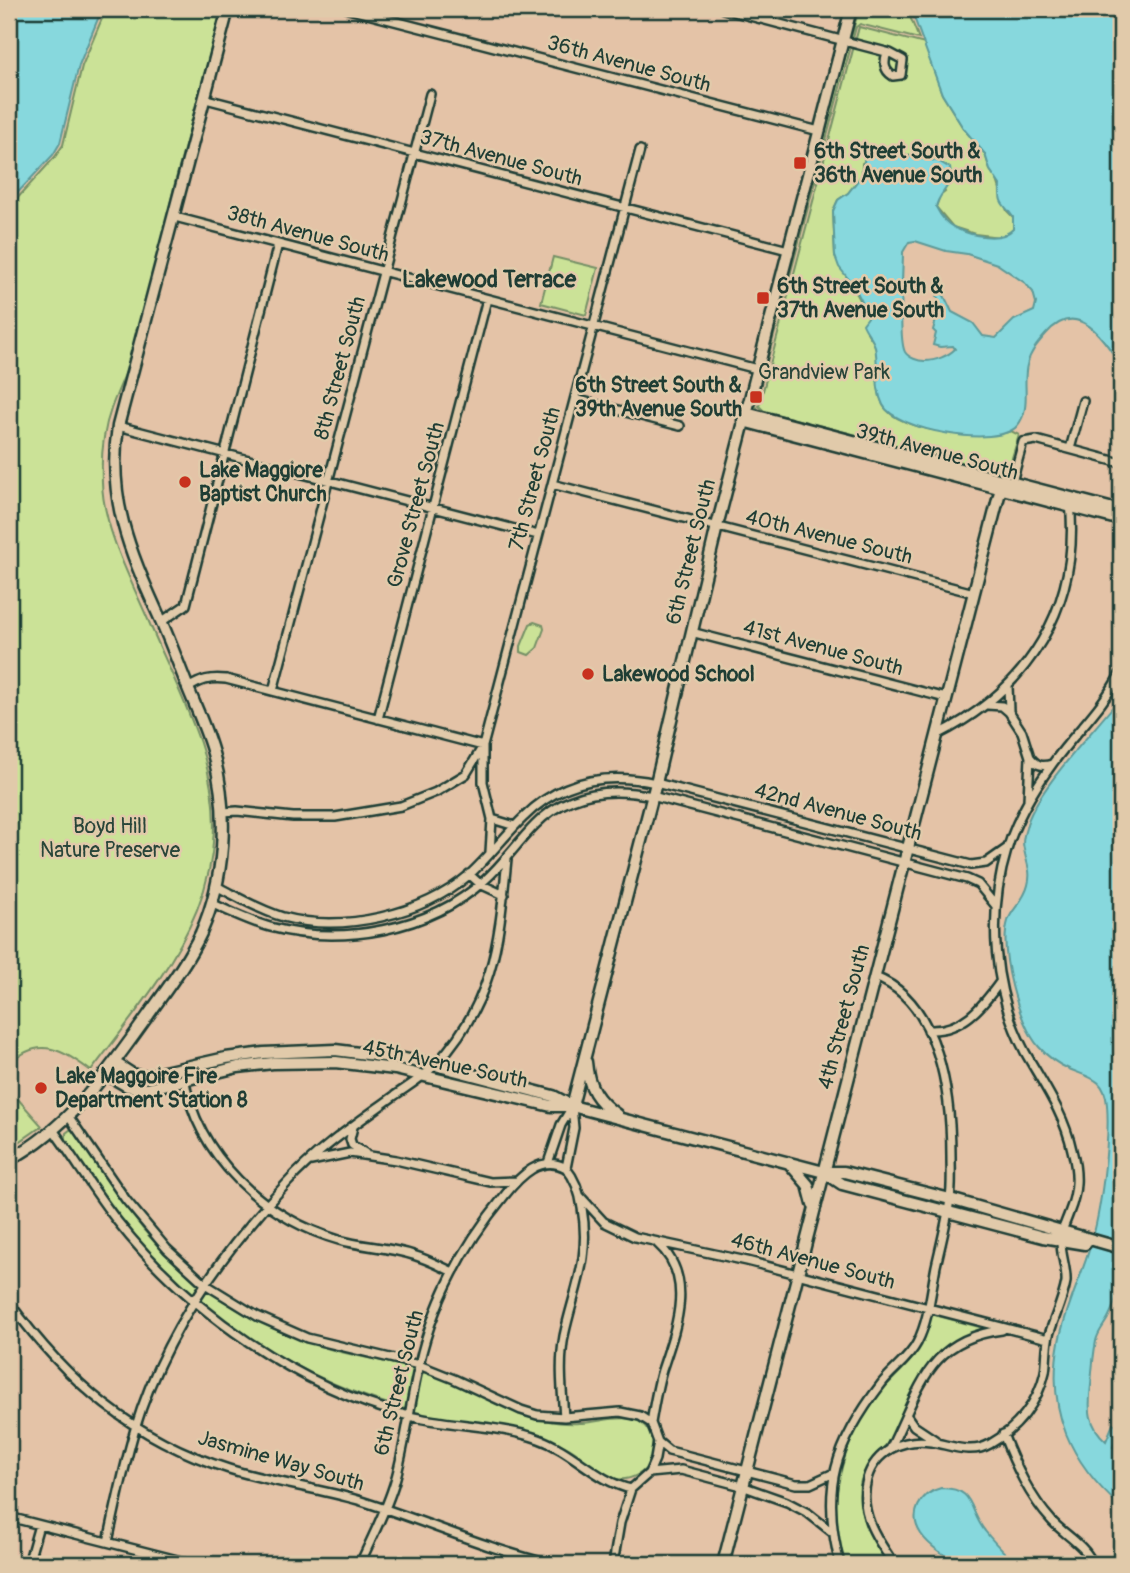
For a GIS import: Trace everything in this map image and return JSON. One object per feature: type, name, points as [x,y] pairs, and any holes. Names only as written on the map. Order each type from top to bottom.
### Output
[{"type":"street","points":[[9,1160],[54,1131],[115,1063],[190,954],[201,932],[216,886],[223,842],[223,812],[214,755],[129,548],[121,521],[114,475],[114,452],[118,426],[228,9]]},
{"type":"street","name":"36th Avenue South","points":[[348,9],[819,131]]},
{"type":"street","points":[[723,9],[887,52]]},
{"type":"street","name":"6th Street South","points":[[360,1564],[395,1483],[418,1365],[434,1313],[453,1272],[481,1226],[516,1181],[538,1165],[548,1163],[561,1125],[572,1106],[656,783],[717,526],[851,9]]},
{"type":"street","name":"8th Street South","points":[[273,691],[430,94]]},
{"type":"street","name":"37th Avenue South","points":[[206,99],[788,250]]},
{"type":"street","name":"7th Street South","points":[[490,852],[492,819],[483,782],[483,746],[640,150]]},
{"type":"street","name":"38th Avenue South","points":[[175,217],[757,369]]},
{"type":"street","points":[[161,622],[186,605],[278,244]]},
{"type":"street","name":"Grove Street South","points":[[378,719],[487,299]]},
{"type":"street","points":[[575,399],[680,426]]},
{"type":"street","points":[[1083,401],[1070,449],[1121,463]]},
{"type":"street","name":"39th Avenue South","points":[[745,417],[1005,483],[1121,520]]},
{"type":"street","points":[[118,426],[538,535]]},
{"type":"street","name":"4th Street South","points":[[723,1564],[946,698],[1005,483],[1023,442],[1036,440],[1070,449]]},
{"type":"street","name":"40th Avenue South","points":[[552,484],[974,593]]},
{"type":"street","points":[[937,735],[960,724],[986,705],[1008,686],[1038,648],[1053,619],[1070,564],[1073,535],[1070,502]]},
{"type":"street","name":"39th Avenue South","points":[[1070,502],[1121,511]]},
{"type":"street","name":"41st Avenue South","points":[[691,632],[946,698]]},
{"type":"street","points":[[891,1447],[911,1442],[929,1442],[958,1449],[988,1446],[1016,1425],[1041,1387],[1048,1339],[1066,1284],[1061,1235],[1077,1186],[1073,1150],[1056,1103],[1016,1031],[1000,982],[996,906],[1007,848],[1028,804],[1053,763],[1095,715],[1121,672]]},
{"type":"street","points":[[188,688],[213,677],[483,746],[466,774],[436,792],[401,806],[335,817],[223,812]]},
{"type":"street","points":[[1008,686],[1009,712]]},
{"type":"street","points":[[986,705],[1002,706],[1009,712],[1022,732],[1035,764],[1044,766],[1053,763]]},
{"type":"street","points":[[1028,804],[1030,757]]},
{"type":"street","name":"42nd Avenue South","points":[[216,886],[260,909],[286,918],[332,922],[369,918],[417,906],[454,887],[542,801],[564,789],[592,779],[616,777],[656,783],[971,865],[986,863],[1007,848]]},
{"type":"street","name":"42nd Avenue South","points":[[211,903],[272,927],[312,933],[348,934],[394,927],[442,909],[480,884],[507,858],[534,825],[565,803],[582,796],[619,790],[652,796],[953,875],[978,884],[996,906]]},
{"type":"street","points":[[715,813],[719,800]]},
{"type":"street","points":[[492,819],[514,826]]},
{"type":"street","points":[[108,1542],[135,1428],[165,1354],[193,1301],[266,1206],[308,1162],[435,1065],[469,1018],[483,993],[497,946],[507,858]]},
{"type":"street","points":[[469,874],[480,884],[504,895]]},
{"type":"street","points":[[840,1564],[832,1532],[834,1473],[847,1436],[860,1411],[917,1342],[928,1310],[950,1199],[951,1145],[946,1086],[940,1059],[928,1030],[900,991],[891,983],[875,977]]},
{"type":"street","points":[[928,1030],[956,1026],[971,1016],[1000,982]]},
{"type":"street","name":"45th Avenue South","points":[[115,1063],[142,1077],[226,1058],[300,1050],[368,1054],[435,1065],[553,1096],[572,1106],[624,1120],[824,1172],[844,1172],[950,1199],[1061,1235]]},
{"type":"street","points":[[586,1054],[592,1090],[601,1103],[624,1120]]},
{"type":"street","name":"45th Avenue South","points":[[106,1074],[136,1088],[162,1086],[238,1067],[305,1062],[363,1065],[423,1075],[551,1106],[572,1106]]},
{"type":"street","points":[[183,1066],[184,1079],[196,1117],[208,1140],[230,1170],[266,1206],[327,1236],[413,1255],[453,1272]]},
{"type":"street","name":"6th Street South","points":[[566,1168],[574,1128],[572,1106]]},
{"type":"street","points":[[69,1117],[144,1225],[205,1284],[257,1316],[307,1338],[418,1365],[454,1378],[521,1410],[552,1417],[620,1412],[640,1416],[651,1423]]},
{"type":"street","points":[[353,1125],[350,1139],[352,1145],[372,1156]]},
{"type":"street","points":[[54,1131],[117,1222],[169,1279],[225,1326],[299,1372],[373,1404],[409,1416],[540,1439],[563,1450],[604,1480],[631,1489]]},
{"type":"street","points":[[308,1162],[350,1153],[490,1182],[516,1181]]},
{"type":"street","points":[[548,1163],[557,1163],[573,1176],[584,1216],[585,1250],[577,1294],[564,1337],[561,1367],[564,1417]]},
{"type":"street","points":[[790,1163],[808,1185],[814,1208]]},
{"type":"street","name":"45th Avenue South","points":[[824,1172],[842,1184],[1061,1235]]},
{"type":"street","name":"46th Avenue South","points":[[580,1196],[604,1222],[635,1237],[736,1258],[1048,1339]]},
{"type":"street","points":[[1061,1235],[1119,1250]]},
{"type":"street","points":[[655,1241],[674,1263],[680,1294],[675,1332],[662,1371],[651,1423],[658,1442],[669,1451],[796,1484],[810,1484],[834,1473]]},
{"type":"street","name":"Jasmine Way South","points":[[9,1302],[66,1373],[91,1395],[135,1428],[177,1449],[229,1468],[385,1509],[463,1538],[550,1564]]},
{"type":"street","points":[[894,1564],[876,1539],[869,1522],[864,1503],[869,1473],[876,1460],[891,1447],[926,1374],[949,1349],[966,1338],[1010,1329]]},
{"type":"street","points":[[907,1416],[914,1426],[941,1444]]},
{"type":"street","points":[[1003,1434],[1016,1467],[1035,1499],[1051,1519],[1088,1554],[1093,1564]]},
{"type":"street","points":[[613,1564],[620,1523],[631,1489],[649,1473],[658,1442]]},
{"type":"street","points":[[649,1473],[681,1470],[742,1486],[787,1502],[808,1513],[832,1532]]},
{"type":"street","points":[[9,1517],[193,1564]]},
{"type":"street","points":[[28,1564],[39,1524]]},
{"type":"green space","name":"Boyd Hill Nature Preserve","points":[[106,9],[222,9],[132,358],[108,418],[102,464],[104,500],[113,535],[200,743],[212,793],[213,839],[207,881],[192,920],[148,996],[91,1071],[60,1052],[41,1048],[20,1055],[9,1064],[9,218],[14,202],[63,145],[82,66]]},
{"type":"green space","points":[[859,9],[907,9],[919,39],[860,24],[856,27],[853,38],[851,37]]},
{"type":"green space","name":"Grandview Park","points":[[859,27],[925,44],[942,94],[963,128],[985,154],[1007,211],[1013,217],[1013,229],[1009,234],[1000,237],[975,234],[953,227],[936,207],[940,196],[945,192],[924,158],[883,151],[862,163],[862,175],[848,193],[838,200],[833,211],[835,256],[870,317],[867,332],[877,353],[880,398],[891,414],[923,428],[982,435],[1011,431],[1019,435],[1007,474],[764,411],[759,406]]},
{"type":"green space","points":[[848,46],[851,46],[757,399],[756,406],[760,412],[750,410]]},
{"type":"green space","points":[[553,257],[598,268],[586,315],[541,303]]},
{"type":"green space","points":[[534,622],[543,625],[544,629],[537,648],[529,655],[521,652],[521,646],[530,624]]},
{"type":"green space","points":[[9,1089],[42,1126],[9,1149]]},
{"type":"green space","points":[[71,1129],[86,1146],[148,1236],[193,1279],[245,1314],[273,1329],[333,1350],[437,1376],[529,1417],[570,1423],[632,1419],[648,1430],[652,1441],[653,1451],[647,1467],[634,1477],[607,1477],[579,1455],[545,1437],[420,1413],[377,1400],[335,1384],[256,1342],[185,1288],[123,1223],[66,1140],[66,1133]]},
{"type":"green space","points":[[931,1314],[983,1328],[950,1343],[931,1361],[894,1434],[864,1473],[859,1496],[863,1518],[890,1564],[845,1564],[838,1544],[836,1500],[846,1455],[864,1414],[917,1352]]},
{"type":"water","points":[[9,9],[102,9],[79,65],[60,143],[53,155],[9,202]]},
{"type":"water","points":[[911,9],[1121,9],[1121,366],[1090,326],[1069,320],[1058,324],[1040,341],[1028,360],[1022,419],[1006,433],[989,436],[969,436],[926,429],[892,414],[883,405],[875,347],[863,324],[869,316],[835,256],[833,211],[838,200],[848,193],[862,175],[865,154],[875,151],[938,161],[950,168],[950,180],[936,207],[944,219],[955,228],[993,237],[1013,229],[1013,217],[1002,204],[1000,185],[990,170],[985,154],[963,128],[942,94]],"holes":[[[915,241],[946,251],[967,254],[997,264],[1025,283],[1033,292],[1036,303],[1034,311],[1014,320],[996,338],[983,336],[973,323],[952,312],[937,281],[935,287],[940,307],[933,330],[936,333],[933,345],[953,346],[955,349],[937,359],[917,360],[905,352],[903,345],[903,252],[909,242]]]},
{"type":"water","points":[[1121,691],[1121,1241],[1115,1258],[1120,1261],[1121,1274],[1114,1304],[1096,1341],[1090,1402],[1093,1423],[1106,1441],[1113,1424],[1121,1427],[1113,1447],[1121,1455],[1121,1507],[1088,1472],[1076,1453],[1059,1413],[1056,1391],[1059,1342],[1090,1247],[1101,1197],[1108,1120],[1106,1096],[1095,1080],[1056,1062],[1031,1036],[1012,987],[1006,934],[1008,921],[1024,896],[1029,880],[1023,841],[1031,814],[1051,781],[1115,704]]},
{"type":"water","points":[[941,1488],[952,1489],[966,1496],[985,1531],[1016,1564],[967,1564],[939,1552],[929,1543],[917,1527],[916,1512],[927,1495]]},
{"type":"place","name":"6th Street South & 36th Avenue South","points":[[800,163]]},
{"type":"place","name":"6th Street South & 37th Avenue South","points":[[763,298]]},
{"type":"place","name":"6th Street South & 39th Avenue South","points":[[756,397]]},
{"type":"place","name":"Lake Maggiore Baptist Church","points":[[185,482]]},
{"type":"place","name":"Lakewood School","points":[[588,674]]},
{"type":"place","name":"Lake Maggoire Fire Department Station 8","points":[[41,1088]]},
{"type":"district","name":"Lakewood Terrace","points":[[489,279]]}]
